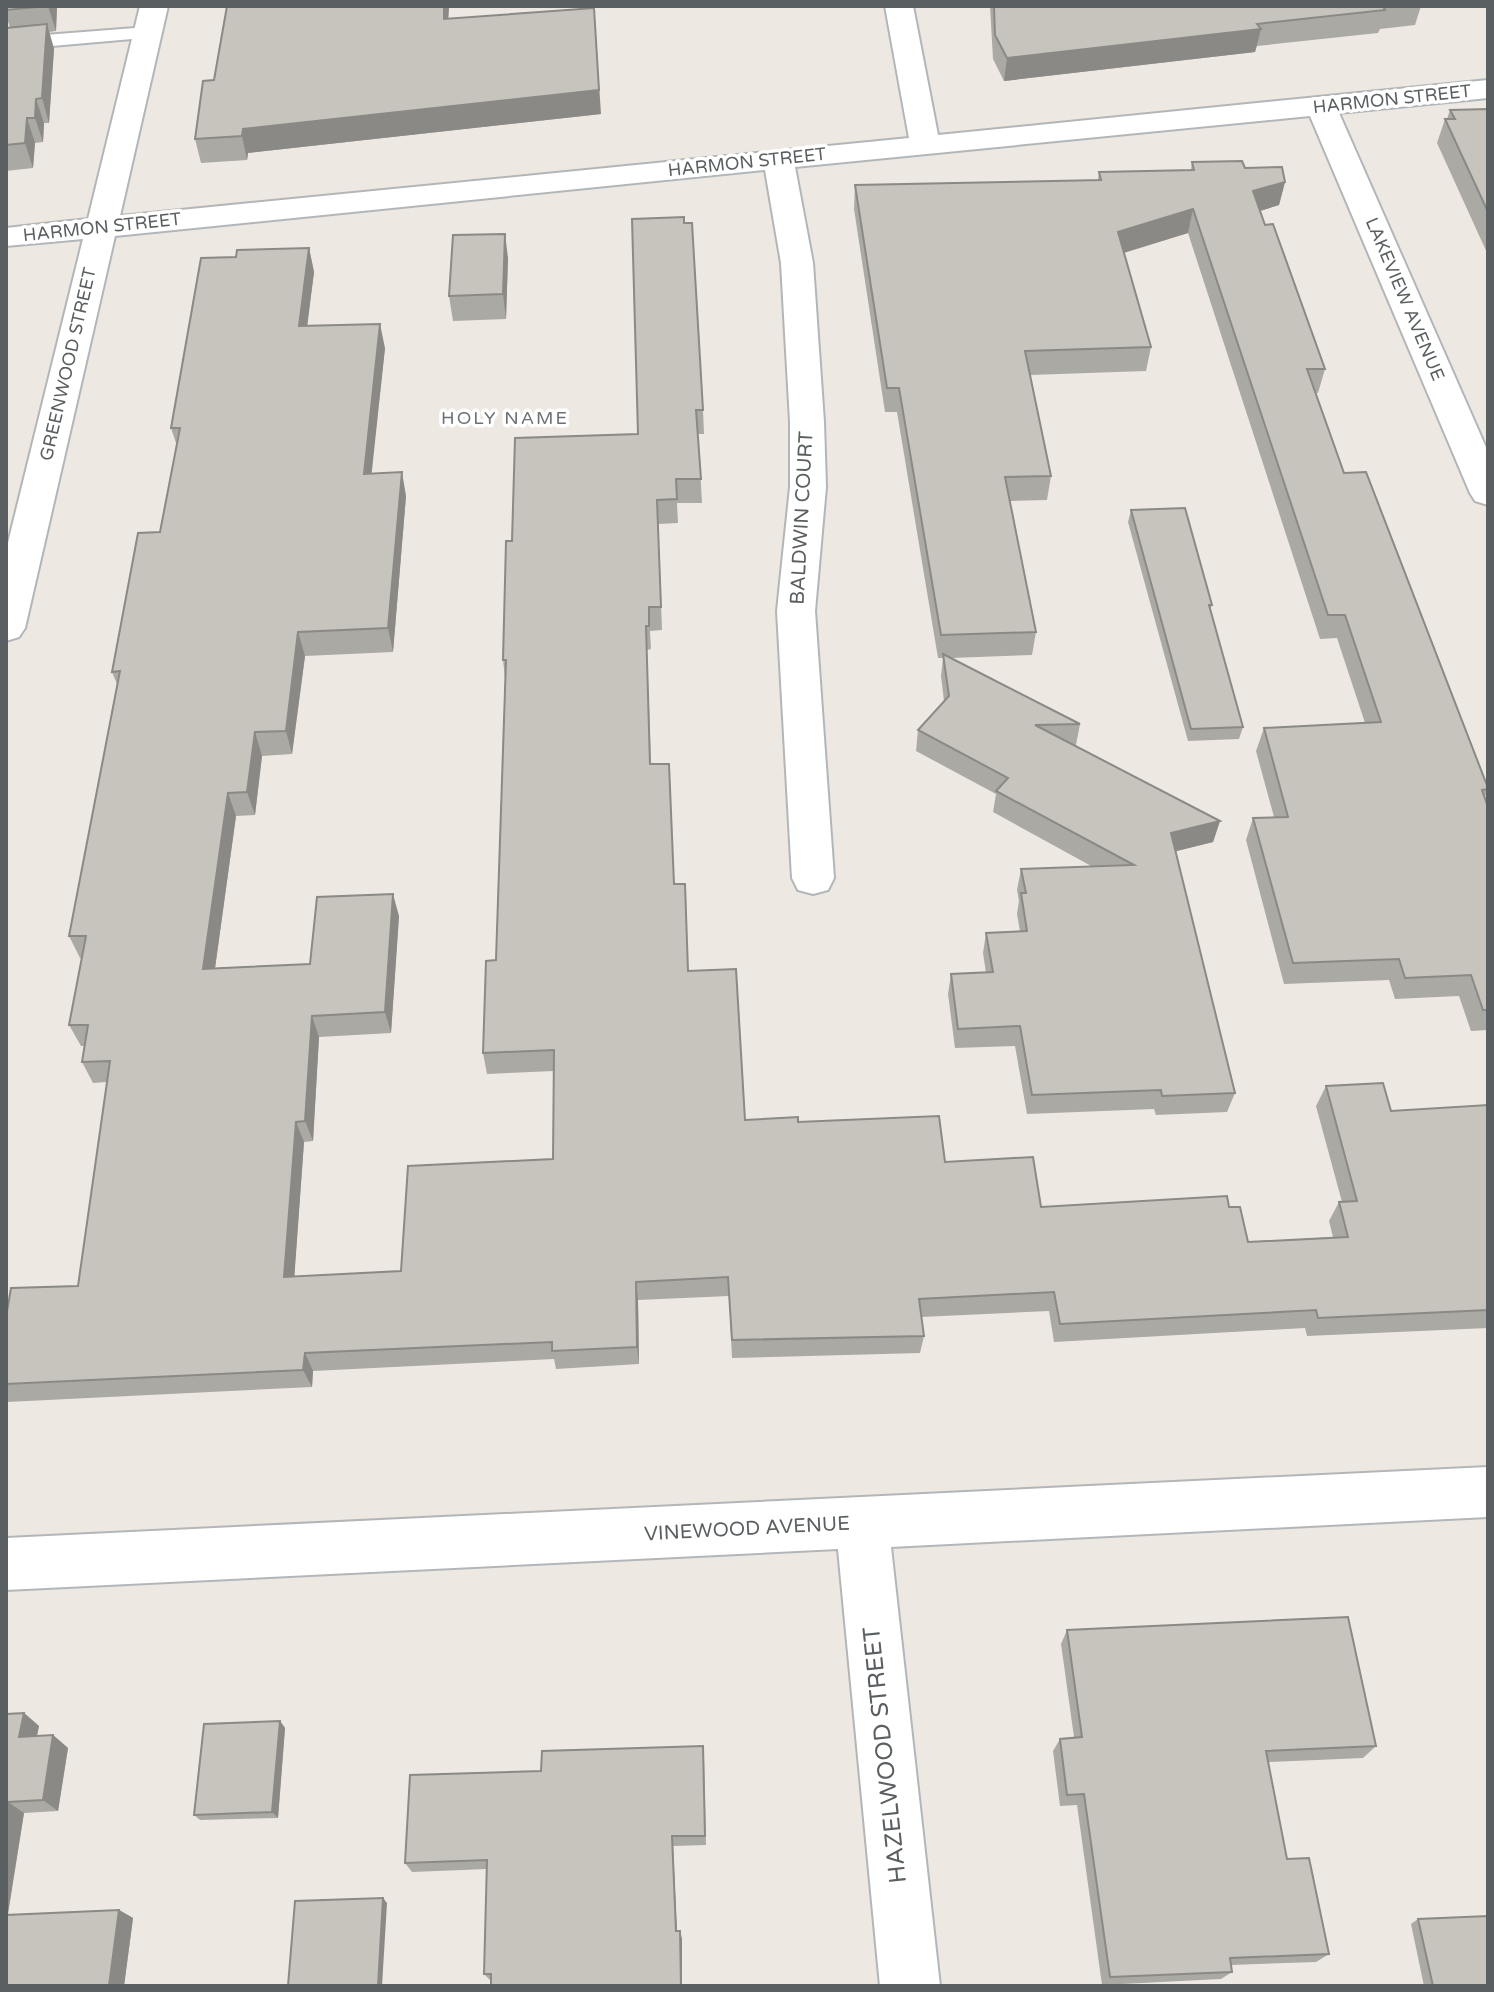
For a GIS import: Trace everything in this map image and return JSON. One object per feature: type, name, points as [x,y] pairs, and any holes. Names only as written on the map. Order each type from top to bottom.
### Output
[{"type":"street","points":[[899,6],[925,144]]},
{"type":"street","name":"GREENWOOD STREET","points":[[6,628],[151,20]]},
{"type":"street","name":"HARMON STREET","points":[[6,237],[1488,89]]},
{"type":"street","name":"LAKEVIEW AVENUE","points":[[1321,106],[1488,493]]},
{"type":"street","name":"BALDWIN COURT","points":[[778,159],[797,263],[807,422],[808,487],[796,611],[813,878]]},
{"type":"street","name":"VINEWOOD AVENUE","points":[[6,1564],[1488,1492]]},
{"type":"street","name":"HAZELWOOD STREET","points":[[862,1524],[910,1986]]},
{"type":"lane","points":[[6,44],[151,20]]},
{"type":"building","points":[[6,6],[48,6],[6,10]]},
{"type":"building","points":[[227,6],[444,6],[444,19],[594,8],[599,90],[243,129],[242,136],[195,139],[203,81],[214,80]]},
{"type":"building","points":[[994,6],[1383,6],[1385,10],[1257,24],[1261,29],[1007,58],[995,35]]},
{"type":"building","points":[[47,24],[42,98],[36,99],[35,118],[27,118],[25,143],[6,145],[6,28]]},
{"type":"building","points":[[1488,109],[1488,212],[1445,119],[1455,119],[1450,110]]},
{"type":"building","points":[[1242,161],[1245,168],[1282,167],[1285,182],[1253,191],[1265,225],[1273,224],[1325,369],[1307,369],[1344,473],[1366,472],[1488,788],[1482,790],[1488,807],[1488,1010],[1483,1010],[1471,975],[1405,978],[1399,959],[1293,963],[1253,818],[1288,817],[1264,728],[1381,722],[1345,615],[1328,615],[1193,209],[1118,232],[1151,347],[1025,351],[1051,476],[1005,477],[1036,632],[941,635],[899,388],[887,388],[855,185],[1101,180],[1099,172],[1194,170],[1192,162]]},
{"type":"building","points":[[684,217],[684,223],[692,223],[703,410],[696,410],[701,479],[676,479],[677,499],[657,500],[661,607],[649,607],[649,626],[646,626],[650,764],[669,764],[674,884],[685,884],[688,971],[736,969],[745,1120],[798,1117],[798,1122],[939,1116],[945,1162],[1033,1157],[1041,1207],[1227,1196],[1229,1207],[1240,1207],[1248,1242],[1348,1237],[1339,1202],[1357,1201],[1326,1086],[1383,1083],[1391,1111],[1488,1105],[1488,1310],[1318,1318],[1316,1310],[1060,1324],[1054,1292],[919,1299],[924,1336],[732,1340],[728,1277],[636,1282],[637,1347],[552,1351],[552,1342],[305,1353],[303,1370],[6,1384],[6,1317],[11,1288],[78,1286],[110,1061],[82,1062],[88,1025],[69,1025],[86,936],[69,936],[120,671],[112,672],[138,533],[160,532],[180,428],[171,428],[201,258],[236,257],[237,250],[309,248],[299,326],[380,324],[364,474],[402,472],[388,628],[298,632],[286,731],[255,732],[247,792],[228,793],[203,969],[310,964],[317,897],[393,894],[385,1012],[312,1016],[305,1121],[296,1122],[284,1277],[401,1271],[408,1166],[553,1159],[554,1050],[483,1053],[486,961],[496,960],[506,660],[503,660],[506,541],[512,541],[515,438],[638,434],[632,219]]},
{"type":"building","points":[[505,234],[503,294],[449,296],[453,235]]},
{"type":"building","points":[[1185,508],[1243,727],[1191,729],[1131,510]]},
{"type":"building","points":[[943,654],[1080,724],[1035,725],[1220,821],[1171,833],[1235,1093],[1162,1096],[1161,1090],[1032,1095],[1020,1026],[958,1029],[951,974],[993,972],[986,933],[1027,931],[1021,893],[1026,893],[1021,869],[1134,865],[996,791],[1008,778],[918,730],[949,696]]},
{"type":"building","points":[[1348,1617],[1376,1746],[1266,1751],[1287,1859],[1309,1858],[1329,1954],[1230,1958],[1232,1972],[1110,1977],[1084,1794],[1067,1795],[1060,1739],[1082,1737],[1067,1630]]},
{"type":"building","points":[[24,1713],[19,1737],[53,1735],[43,1800],[8,1802],[6,1814],[6,1714]]},
{"type":"building","points":[[280,1721],[272,1812],[194,1815],[204,1724]]},
{"type":"building","points":[[703,1746],[705,1836],[672,1836],[681,1986],[491,1986],[491,1974],[484,1974],[487,1860],[405,1863],[410,1775],[541,1771],[542,1751]]},
{"type":"building","points":[[383,1898],[378,1986],[288,1986],[295,1901]]},
{"type":"building","points":[[119,1910],[109,1986],[6,1986],[6,1915]]},
{"type":"building","points":[[1488,1916],[1488,1986],[1433,1986],[1418,1919]]},
{"type":"district","name":"HOLY NAME","points":[[505,418]]}]
